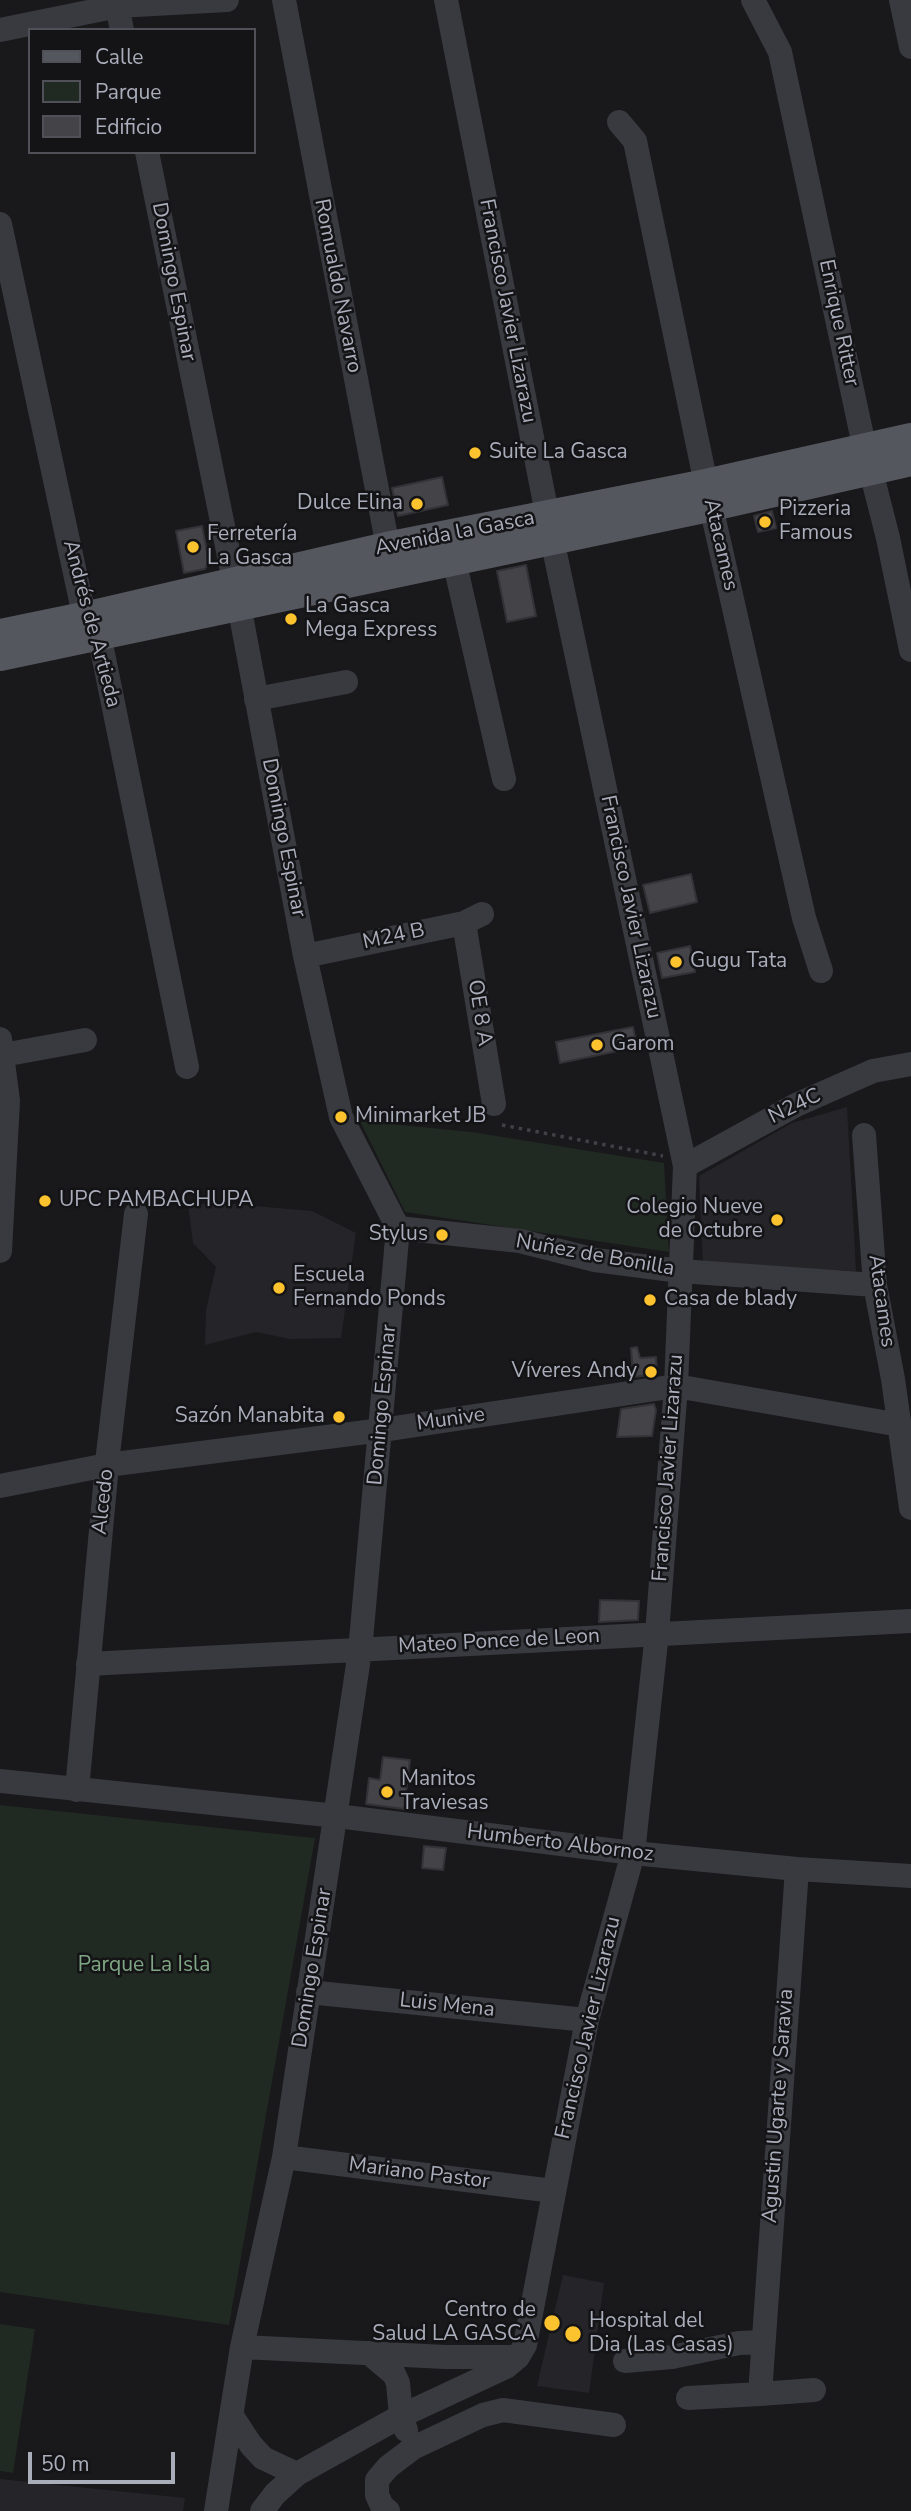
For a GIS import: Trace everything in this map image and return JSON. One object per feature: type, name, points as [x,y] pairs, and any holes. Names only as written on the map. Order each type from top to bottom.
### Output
[{"type":"main road","name":"Avenida la Gasca","points":[[0,656],[92,626],[236,593],[709,495],[868,459],[911,438]]},
{"type":"main road","name":"Avenida la Gasca","points":[[868,459],[911,461]]},
{"type":"main road","name":"Avenida la Gasca","points":[[390,560],[454,560],[550,527]]},
{"type":"main road","name":"Avenida la Gasca","points":[[0,634],[92,626]]},
{"type":"street","points":[[0,30],[119,12],[228,0]]},
{"type":"street","name":"Romualdo Navarro","points":[[284,0],[390,560]]},
{"type":"street","name":"Francisco Javier Lizarazu","points":[[446,0],[677,1162],[680,1271],[676,1386],[657,1633],[633,1853],[586,2020],[525,2345],[518,2357]]},
{"type":"street","name":"Enrique Ritter","points":[[753,0],[780,52],[911,650]]},
{"type":"street","points":[[901,0],[911,47]]},
{"type":"street","name":"Atacames","points":[[619,122],[635,141],[709,495],[804,918],[821,971]]},
{"type":"street","name":"Domingo Espinar","points":[[147,154],[236,593],[305,956],[341,1117],[398,1228],[382,1430],[360,1651],[337,1816],[284,2157],[242,2347],[216,2511]]},
{"type":"street","name":"Andrés de Artieda","points":[[0,223],[81,601],[102,649],[187,1067]]},
{"type":"street","points":[[888,538],[911,556]]},
{"type":"street","points":[[454,560],[504,779]]},
{"type":"street","points":[[256,699],[346,682]]},
{"type":"street","name":"M24 B","points":[[305,956],[473,918]]},
{"type":"street","name":"OE 8 A","points":[[473,918],[494,1104]]},
{"type":"street","points":[[0,1251],[8,1101],[2,1047],[85,1040]]},
{"type":"street","name":"N24C","points":[[677,1162],[873,1071],[911,1064]]},
{"type":"street","name":"Atacames","points":[[864,1135],[875,1286],[902,1381],[900,1425],[911,1508]]},
{"type":"street","name":"Alcedo","points":[[77,1790],[107,1465],[136,1214]]},
{"type":"street","name":"Nuñez de Bonilla","points":[[398,1228],[520,1241],[595,1260],[680,1271],[875,1286]]},
{"type":"street","name":"Munive","points":[[0,1486],[107,1465],[382,1430],[676,1386],[900,1425]]},
{"type":"street","name":"Mateo Ponce de Leon","points":[[88,1664],[911,1621]]},
{"type":"street","name":"Humberto Albornoz","points":[[0,1781],[337,1816],[633,1853],[797,1870],[911,1876]]},
{"type":"street","name":"Agustin Ugarte y Saravia","points":[[760,2394],[797,1870]]},
{"type":"street","name":"Luis Mena","points":[[308,1992],[586,2020]]},
{"type":"street","name":"Mariano Pastor","points":[[284,2157],[553,2191]]},
{"type":"street","points":[[625,2361],[672,2357],[739,2343],[762,2342]]},
{"type":"street","points":[[242,2347],[445,2357],[518,2357]]},
{"type":"street","points":[[369,2353],[394,2375],[398,2383],[401,2416],[413,2448]]},
{"type":"street","points":[[262,2511],[275,2494],[297,2474],[401,2416],[506,2367],[518,2357]]},
{"type":"street","points":[[688,2398],[814,2390]]},
{"type":"street","points":[[388,2511],[382,2506],[377,2495],[377,2480],[388,2468],[413,2448],[483,2416],[503,2410],[614,2425]]},
{"type":"street","points":[[232,2416],[263,2458],[297,2474]]},
{"type":"path","points":[[353,1113],[480,1120],[677,1162]]},
{"type":"shaded area","name":"Colegio Nueve de Octubre","points":[[847,1107],[856,1271],[703,1265],[699,1176],[792,1123]]},
{"type":"shaded area","name":"Escuela Fernando Ponds","points":[[220,1203],[312,1211],[356,1233],[341,1338],[290,1339],[256,1332],[205,1345],[206,1310],[216,1267],[193,1243],[188,1205]]},
{"type":"shaded area","name":"Hospital del Dia (Las Casas)","points":[[563,2275],[604,2283],[589,2393],[537,2386]]},
{"type":"shaded area","points":[[0,2479],[185,2498],[183,2511],[0,2511]]},
{"type":"green space","points":[[360,1121],[472,1132],[664,1163],[669,1252],[405,1212]]},
{"type":"green space","name":"Parque La Isla","points":[[0,1805],[315,1838],[229,2325],[0,2292]]},
{"type":"green space","points":[[0,2324],[35,2329],[13,2473],[0,2471]]},
{"type":"building","points":[[442,477],[448,505],[398,516],[392,488]]},
{"type":"building","name":"Pizzeria Famous","points":[[772,511],[776,528],[758,532],[754,516]]},
{"type":"building","name":"Ferretería La Gasca","points":[[202,526],[209,562],[205,569],[184,573],[176,531]]},
{"type":"building","points":[[526,565],[536,616],[507,622],[497,571]]},
{"type":"building","points":[[691,874],[697,902],[650,913],[643,885]]},
{"type":"building","name":"Gugu Tata","points":[[690,946],[695,972],[662,978],[657,953]]},
{"type":"building","name":"Garom","points":[[633,1027],[637,1047],[560,1063],[556,1042]]},
{"type":"building","points":[[637,1347],[640,1358],[656,1357],[657,1374],[633,1377],[631,1348]]},
{"type":"building","points":[[654,1404],[656,1410],[652,1436],[617,1437],[621,1409]]},
{"type":"building","points":[[600,1600],[639,1601],[638,1620],[599,1622]]},
{"type":"building","name":"Manitos Traviesas","points":[[383,1757],[410,1760],[404,1809],[366,1804],[369,1778],[380,1780]]},
{"type":"building","points":[[424,1846],[446,1848],[443,1870],[422,1868]]},
{"type":"place","name":"Suite La Gasca","points":[[475,453]]},
{"type":"place","name":"Dulce Elina","points":[[417,504]]},
{"type":"place","name":"Pizzeria Famous","points":[[765,522]]},
{"type":"place","name":"Ferretería La Gasca","points":[[193,547]]},
{"type":"place","name":"La Gasca Mega Express","points":[[291,619]]},
{"type":"place","name":"Gugu Tata","points":[[676,962]]},
{"type":"place","name":"Garom","points":[[597,1045]]},
{"type":"place","name":"Minimarket JB","points":[[341,1117]]},
{"type":"place","name":"UPC PAMBACHUPA","points":[[45,1201]]},
{"type":"place","name":"Colegio Nueve de Octubre","points":[[777,1220]]},
{"type":"place","name":"Stylus","points":[[442,1235]]},
{"type":"place","name":"Escuela Fernando Ponds","points":[[279,1288]]},
{"type":"place","name":"Casa de blady","points":[[650,1300]]},
{"type":"place","name":"Víveres Andy","points":[[651,1372]]},
{"type":"place","name":"Sazón Manabita","points":[[339,1417]]},
{"type":"place","name":"Manitos Traviesas","points":[[387,1792]]},
{"type":"place","name":"Centro de Salud LA GASCA","points":[[552,2323]]},
{"type":"place","name":"Hospital del Dia (Las Casas)","points":[[573,2334]]}]
